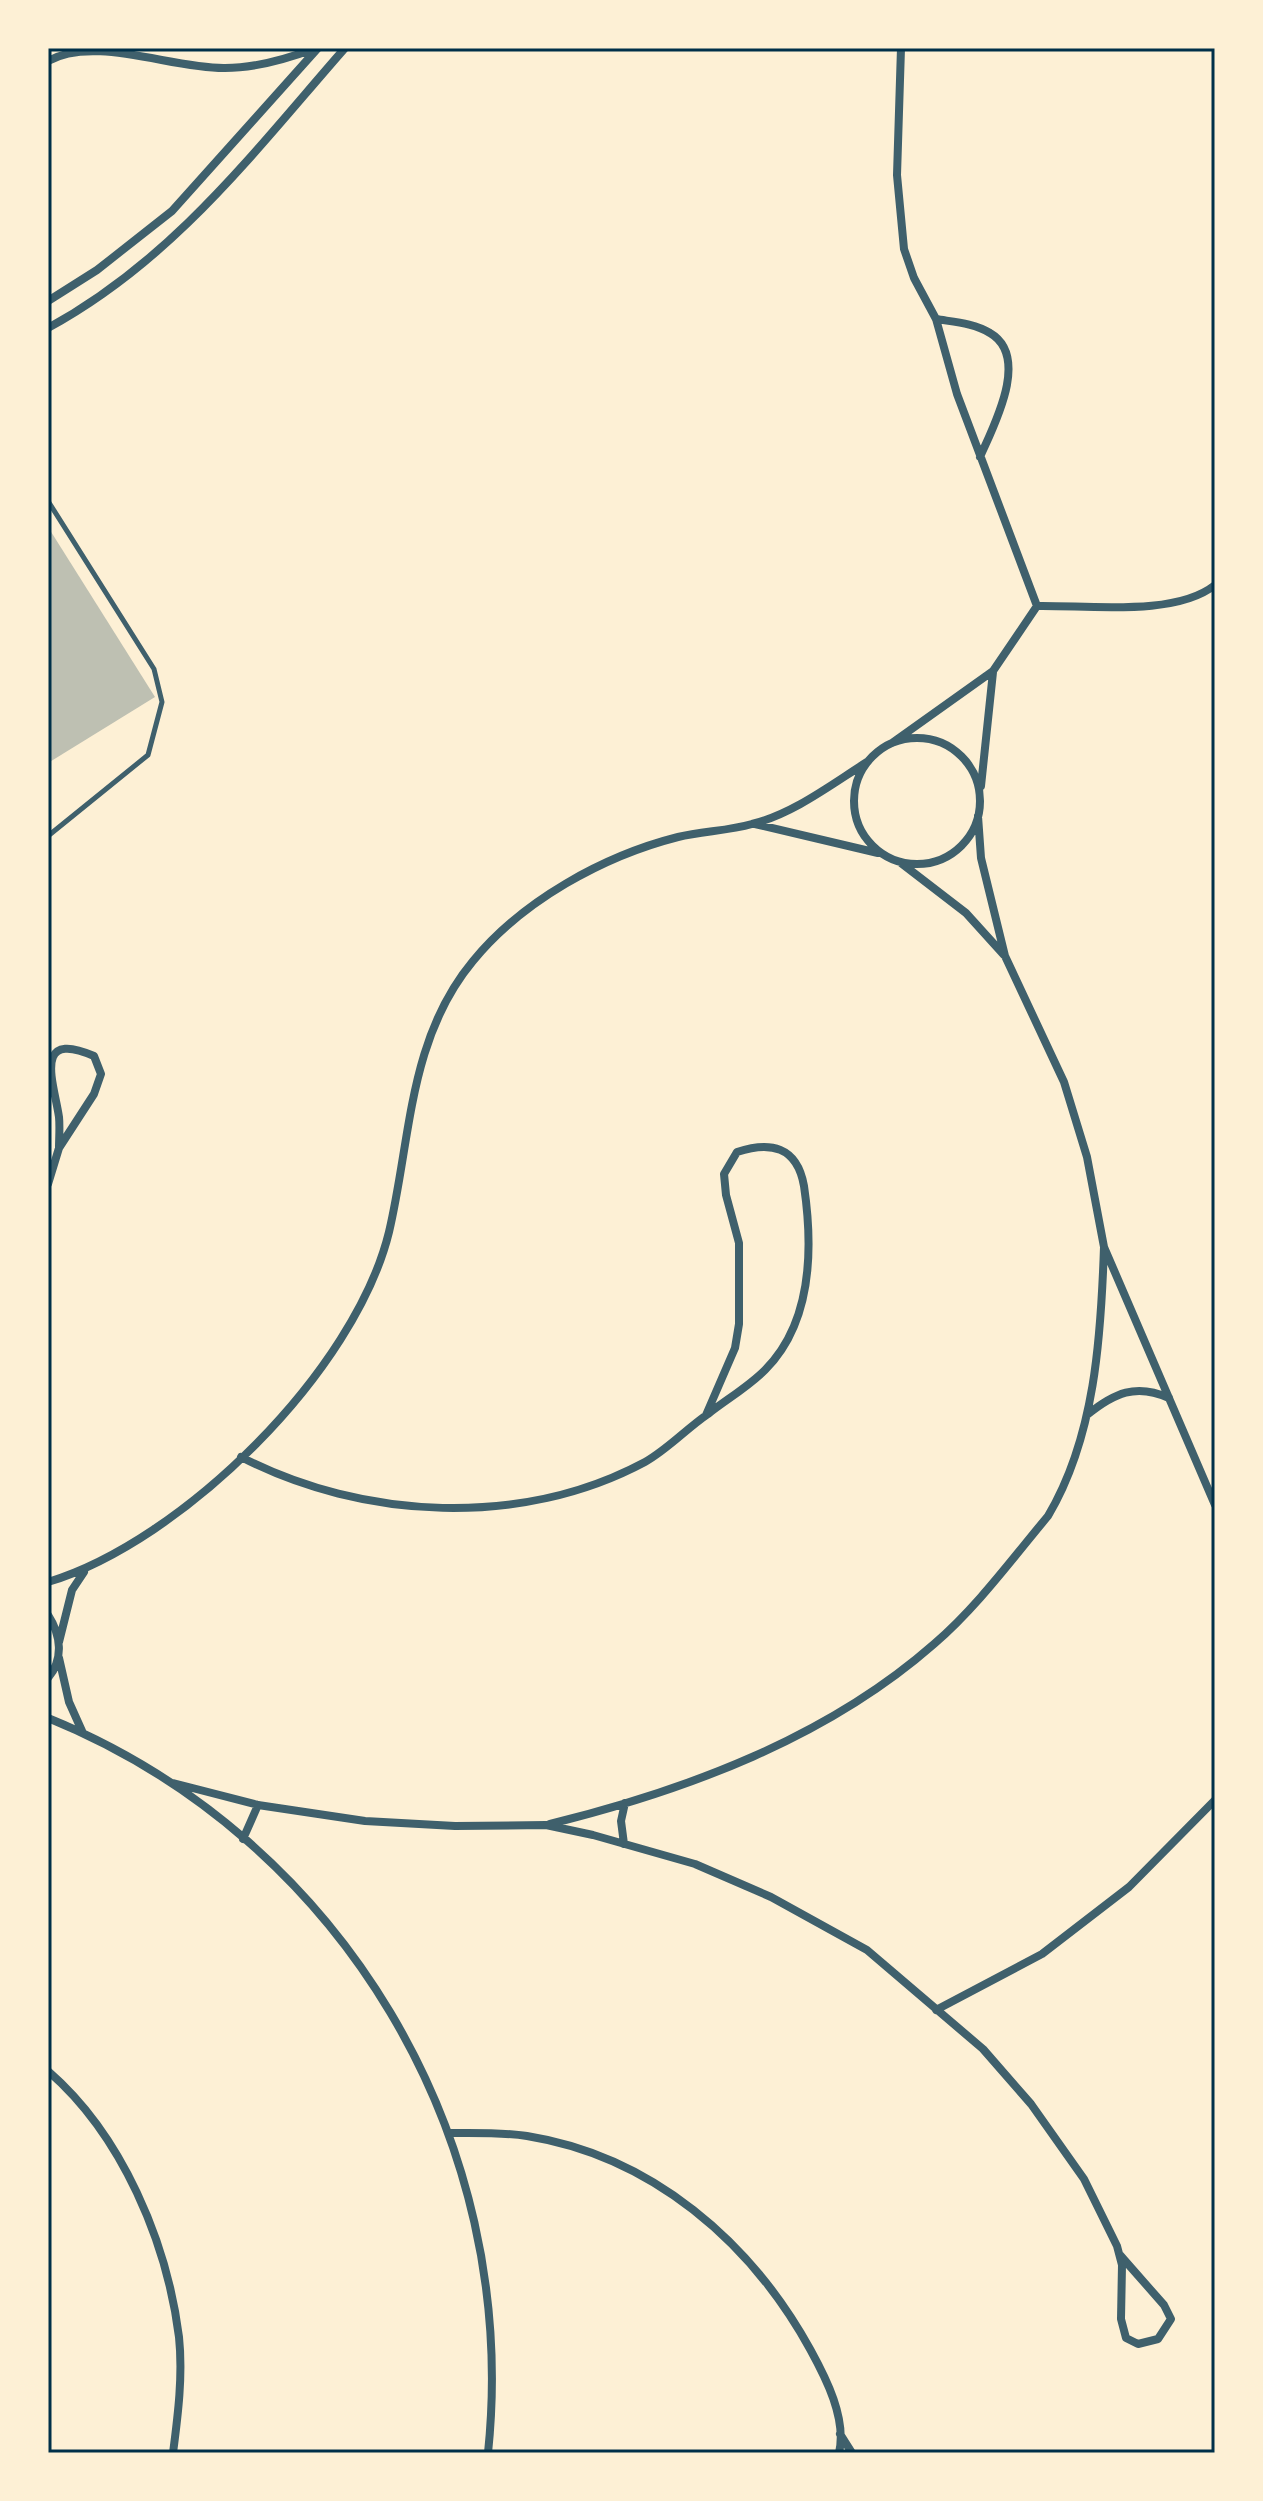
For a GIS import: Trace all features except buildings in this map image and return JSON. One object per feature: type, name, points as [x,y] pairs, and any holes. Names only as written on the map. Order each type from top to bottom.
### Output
[{"type":"street","points":[[48,61],[59,55],[90,50],[226,68],[267,63],[317,48]]},
{"type":"street","points":[[48,301],[109,262],[172,211],[317,48]]},
{"type":"street","points":[[48,328],[106,295],[186,229],[345,48]]},
{"type":"street","points":[[901,48],[897,175],[901,224],[914,278],[936,319],[957,394],[1037,606]]},
{"type":"street","points":[[936,319],[972,325],[993,334],[1004,347],[1008,393],[980,457]]},
{"type":"street","points":[[1037,606],[1168,604],[1202,596],[1215,585]]},
{"type":"street","points":[[48,1582],[84,1571],[150,1531],[241,1457],[281,1420],[309,1387],[356,1313],[389,1232],[417,1070],[448,999],[470,964],[492,939],[525,912],[569,883],[614,860],[678,837],[754,824],[799,803],[867,762],[993,671],[1037,606]]},
{"type":"street","points":[[993,671],[983,738],[978,816],[981,858],[1005,956],[1064,1082],[1087,1157],[1104,1247],[1215,1505]]},
{"type":"street","points":[[892,743],[912,738],[932,740],[950,748],[966,761],[976,778],[980,798]]},
{"type":"street","points":[[867,762],[854,793],[854,810],[868,842],[883,855]]},
{"type":"street","points":[[754,824],[901,862],[920,864],[940,860],[958,849],[971,833],[978,816]]},
{"type":"street","points":[[901,862],[966,913],[1005,956]]},
{"type":"street","points":[[48,1184],[59,1148],[94,1094],[101,1074],[94,1056],[80,1050],[60,1050],[53,1056],[49,1068],[59,1116],[59,1148]]},
{"type":"street","points":[[241,1457],[287,1481],[365,1501],[454,1508],[549,1497],[608,1480],[648,1460],[768,1367],[791,1332],[808,1275],[808,1214],[802,1176],[790,1155],[762,1144],[737,1152],[724,1174],[739,1243],[739,1324],[735,1348],[706,1415]]},
{"type":"street","points":[[546,1825],[698,1779],[782,1743],[877,1691],[937,1642],[1048,1516],[1062,1492],[1087,1415],[1102,1312],[1104,1247]]},
{"type":"street","points":[[1087,1415],[1105,1400],[1126,1390],[1153,1391],[1169,1399]]},
{"type":"street","points":[[82,1732],[69,1702],[59,1658],[59,1642],[72,1590],[84,1571]]},
{"type":"street","points":[[48,1615],[59,1642]]},
{"type":"street","points":[[48,1678],[59,1658]]},
{"type":"street","points":[[48,1718],[82,1732],[173,1783],[243,1839],[314,1903],[398,2022],[426,2077],[469,2199],[491,2322],[494,2397],[488,2453]]},
{"type":"street","points":[[173,1783],[258,1805],[365,1821],[455,1826],[546,1825],[695,1864],[771,1897],[867,1950],[983,2049],[1031,2104],[1084,2179],[1120,2255],[1164,2305],[1171,2319],[1158,2339],[1138,2344],[1126,2338],[1121,2319],[1120,2255]]},
{"type":"street","points":[[936,2010],[1042,1954],[1129,1887],[1215,1800]]},
{"type":"street","points":[[624,1844],[621,1821],[625,1803]]},
{"type":"street","points":[[243,1839],[258,1805]]},
{"type":"street","points":[[48,2071],[101,2132],[132,2184],[155,2235],[179,2337],[180,2379],[173,2453]]},
{"type":"street","points":[[448,2133],[528,2136],[584,2152],[641,2175],[686,2203],[728,2237],[791,2316],[830,2392],[840,2433],[839,2453]]},
{"type":"street","points":[[840,2433],[852,2453]]},
{"type":"lane","points":[[48,501],[154,669],[162,702],[148,755],[48,836]]}]
